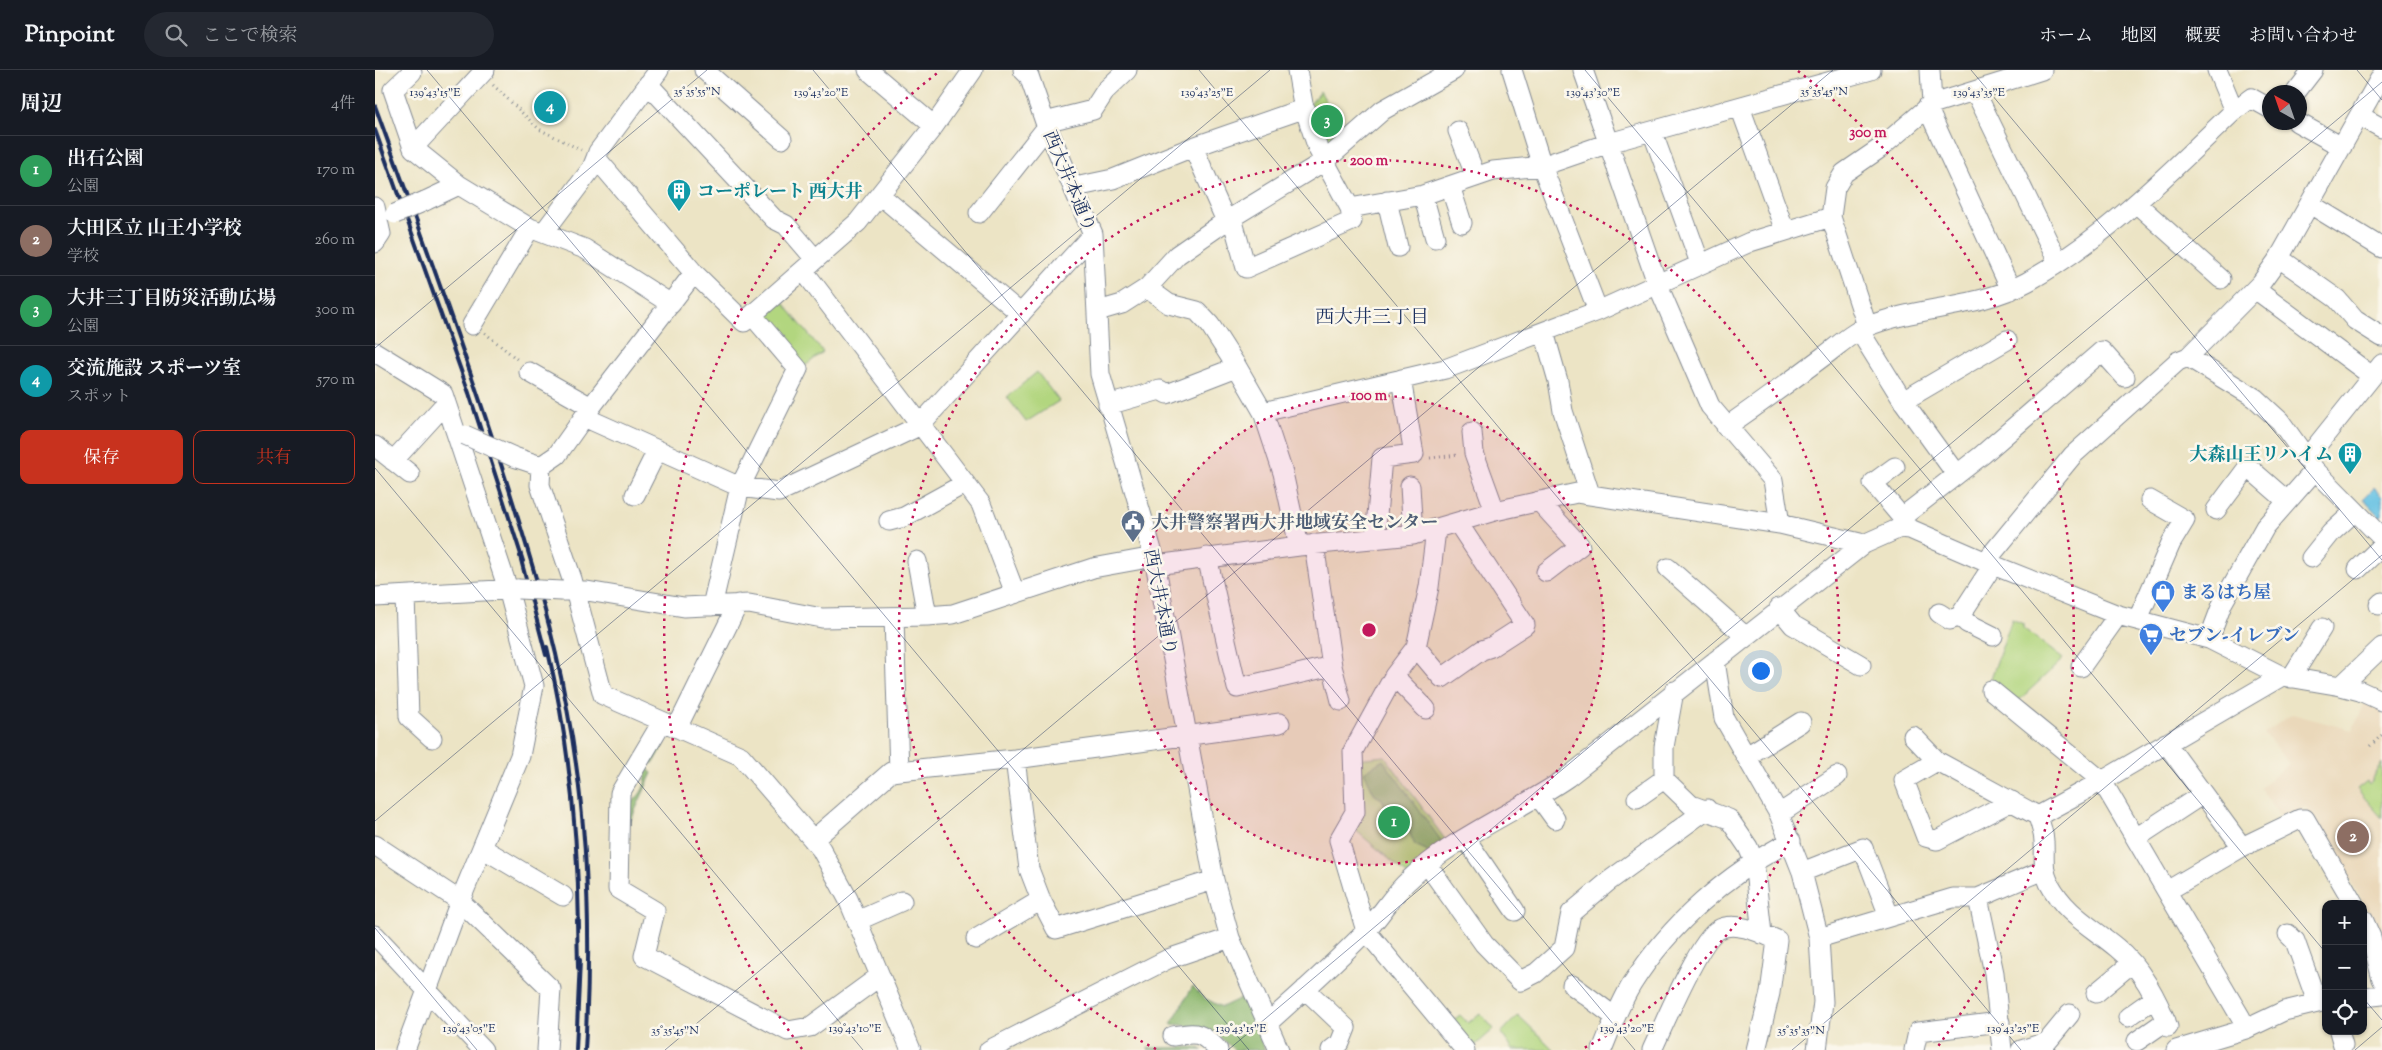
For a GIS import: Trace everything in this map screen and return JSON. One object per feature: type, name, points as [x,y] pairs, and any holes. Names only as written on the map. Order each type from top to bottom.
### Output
[{"type":"street","points":[[704,70],[782,139]]},
{"type":"street","points":[[868,70],[934,126]]},
{"type":"street","points":[[596,158],[694,273],[744,322],[858,222],[934,126],[973,70]]},
{"type":"street","name":"西大井本通り","points":[[1023,70],[1029,76],[1046,124],[1075,187],[1093,234],[1100,374],[1155,561],[1214,880],[1230,938],[1279,1050]]},
{"type":"street","points":[[979,213],[1046,124],[1093,110],[1106,90],[1127,70]]},
{"type":"street","points":[[1193,147],[1229,220],[1246,268],[1352,221],[1350,208],[1326,160],[1318,149],[1306,110],[1297,70]]},
{"type":"street","points":[[1098,311],[1122,304],[1147,288],[1177,256],[1229,220],[1326,160],[1383,110],[1453,70]]},
{"type":"street","points":[[1512,70],[1542,166],[1598,311]]},
{"type":"street","points":[[1583,70],[1657,283],[1710,406],[1773,480],[1780,524]]},
{"type":"street","points":[[1350,208],[1423,195],[1493,171],[1542,166],[1609,143],[1871,70]]},
{"type":"street","points":[[1930,70],[1929,106],[2011,290]]},
{"type":"street","points":[[1956,474],[1903,401],[1863,328],[1831,217],[1835,188],[1844,173],[1879,149],[1929,106],[2042,70]]},
{"type":"street","points":[[2217,70],[2234,111]]},
{"type":"street","points":[[2301,85],[2313,70]]},
{"type":"street","points":[[412,72],[393,90],[413,148],[459,185],[537,230],[585,248],[671,304]]},
{"type":"street","points":[[413,148],[483,72]]},
{"type":"street","points":[[1939,613],[1950,620],[1960,616],[1989,563],[2023,512],[2073,454],[2178,361],[2188,358],[2255,289],[2279,258],[2382,75]]},
{"type":"street","points":[[471,325],[537,230],[593,168],[598,152],[653,77],[773,219],[786,225],[809,265],[919,426],[981,504],[1015,593]]},
{"type":"street","points":[[1975,91],[2058,262]]},
{"type":"street","points":[[1726,427],[1863,328],[1906,314],[1964,305],[2011,290],[2077,251],[2137,204],[2234,111],[2251,98],[2262,104]]},
{"type":"street","points":[[1740,107],[1785,231]]},
{"type":"street","points":[[1075,187],[1113,179],[1193,147],[1297,111],[1306,110]]},
{"type":"street","points":[[2360,116],[2382,128]]},
{"type":"street","points":[[2307,128],[2342,147]]},
{"type":"street","points":[[1459,131],[1476,177]]},
{"type":"street","points":[[1652,131],[1700,263]]},
{"type":"street","points":[[375,243],[381,234],[384,214],[425,201],[459,185]]},
{"type":"street","points":[[1450,186],[1462,223]]},
{"type":"street","points":[[879,194],[1021,314]]},
{"type":"street","points":[[1423,195],[1435,238]]},
{"type":"street","points":[[1387,201],[1398,246]]},
{"type":"street","points":[[2137,204],[2221,279]]},
{"type":"street","points":[[2310,204],[2382,248]]},
{"type":"street","points":[[1263,412],[1445,369],[1598,311],[1700,263],[1750,242],[1831,217]]},
{"type":"street","points":[[529,372],[588,412],[657,451],[740,487],[779,492],[919,426],[1093,234]]},
{"type":"street","points":[[2279,258],[2337,299],[2355,320],[2382,337]]},
{"type":"street","points":[[541,466],[557,455],[694,273]]},
{"type":"street","points":[[1147,288],[1169,304],[1197,311],[1210,325],[1263,412],[1306,545],[1341,700]]},
{"type":"street","points":[[2209,639],[2223,602],[2265,527],[2287,501],[2377,370],[2255,289]]},
{"type":"street","points":[[712,606],[740,487],[798,370],[752,315]]},
{"type":"street","points":[[1544,332],[1558,381],[1563,421],[1591,494]]},
{"type":"street","points":[[1903,401],[2007,340]]},
{"type":"street","points":[[1268,1023],[1366,932],[1408,880],[1427,864],[1539,797],[1568,777],[1779,608],[1864,544],[1902,524],[1907,514],[1982,455],[2102,351],[2125,377]]},
{"type":"street","points":[[375,352],[443,394],[460,433],[513,589],[534,686],[520,756],[460,901],[405,1050]]},
{"type":"street","points":[[2188,358],[2212,370],[2255,398],[2280,421],[2311,465],[2382,538]]},
{"type":"street","points":[[1108,405],[1160,390],[1167,394],[1237,367]]},
{"type":"street","points":[[1375,539],[1382,458],[1414,454],[1401,379]]},
{"type":"street","points":[[393,461],[446,402]]},
{"type":"street","points":[[1471,432],[1475,454],[1495,511]]},
{"type":"street","points":[[460,433],[513,458],[541,466]]},
{"type":"street","points":[[375,446],[410,474]]},
{"type":"street","points":[[635,495],[657,451]]},
{"type":"street","points":[[541,466],[540,485],[568,591],[603,695],[741,756],[813,840],[826,858],[848,899],[911,1050]]},
{"type":"street","points":[[1895,466],[1873,483],[1902,524],[1910,529],[2118,615],[2209,639],[2286,677],[2341,686],[2360,691],[2382,701]]},
{"type":"street","points":[[2216,510],[2248,467],[2287,501]]},
{"type":"street","points":[[889,521],[904,517],[964,484]]},
{"type":"street","points":[[1410,486],[1413,535]]},
{"type":"street","points":[[375,597],[513,589],[587,591],[684,607],[749,604],[822,618],[894,618],[953,614],[1093,568],[1413,535],[1436,530],[1495,511],[1577,493],[1780,524],[1864,544]]},
{"type":"street","points":[[2138,619],[2171,543],[2185,520],[2150,500]]},
{"type":"street","points":[[1539,501],[1580,546],[1546,572]]},
{"type":"street","points":[[2311,558],[2331,533],[2355,511]]},
{"type":"street","points":[[1416,647],[1443,678],[1482,650],[1491,647],[1525,625],[1458,523]]},
{"type":"street","points":[[1436,530],[1429,587],[1416,647],[1395,676],[1353,751],[1355,812],[1339,840],[1366,932],[1465,1050]]},
{"type":"street","points":[[2358,569],[2382,546]]},
{"type":"street","points":[[1207,557],[1237,688],[1332,666]]},
{"type":"street","points":[[917,561],[927,616]]},
{"type":"street","points":[[1668,568],[1745,636]]},
{"type":"street","points":[[405,596],[409,717],[432,738]]},
{"type":"street","points":[[738,604],[670,725],[620,792],[618,889],[655,911],[645,956],[788,1031],[810,1026],[879,976]]},
{"type":"street","points":[[1779,608],[1793,625],[1861,665]]},
{"type":"street","points":[[2081,667],[2118,615]]},
{"type":"street","points":[[1960,616],[1967,624],[1993,636]]},
{"type":"street","points":[[894,618],[899,771]]},
{"type":"street","points":[[2038,816],[2286,677],[2322,628]]},
{"type":"street","points":[[2341,686],[2382,647]]},
{"type":"street","points":[[1715,660],[1724,718],[1779,814],[1791,840],[1802,872],[1819,938],[1823,1002],[1817,1050]]},
{"type":"street","points":[[1395,676],[1426,709]]},
{"type":"street","points":[[1991,690],[2103,781],[2241,1018]]},
{"type":"street","points":[[1674,691],[1664,747],[1664,779],[1691,805],[1707,809],[1729,819],[1749,847],[1754,861],[1762,934]]},
{"type":"street","points":[[1747,756],[1801,722]]},
{"type":"street","points":[[813,840],[891,772],[1015,759],[1280,723]]},
{"type":"street","points":[[1913,736],[1937,761],[2038,816],[2044,840],[2044,870],[2062,903],[2074,917],[2119,949],[2132,963],[2155,998],[2167,1024],[2137,1041]]},
{"type":"street","points":[[2166,743],[2242,847]]},
{"type":"street","points":[[1015,759],[1029,869],[1041,900],[1056,929],[1214,880]]},
{"type":"street","points":[[1937,761],[1904,780],[1926,837],[1937,840],[2012,801]]},
{"type":"street","points":[[1779,814],[1837,776]]},
{"type":"street","points":[[1637,798],[1664,779]]},
{"type":"street","points":[[2136,838],[2203,794]]},
{"type":"street","points":[[1539,797],[1555,819]]},
{"type":"street","points":[[1427,864],[1484,944],[1519,981],[1536,972],[1564,948],[1571,913],[1609,880],[1707,809]]},
{"type":"street","points":[[2167,891],[2242,847],[2300,819],[2305,819],[2352,900]]},
{"type":"street","points":[[1466,839],[1515,911]]},
{"type":"street","points":[[1602,1050],[1615,1017],[1632,983],[1684,917],[1754,861],[1791,840]]},
{"type":"street","points":[[375,844],[460,901],[551,989],[547,1050]]},
{"type":"street","points":[[482,848],[563,896]]},
{"type":"street","points":[[1802,872],[1863,848],[1889,916]]},
{"type":"street","points":[[1819,938],[1953,898],[1978,898],[2044,870]]},
{"type":"street","points":[[1978,898],[1994,973],[2002,1050]]},
{"type":"street","points":[[976,939],[1041,900]]},
{"type":"street","points":[[857,921],[903,901]]},
{"type":"street","points":[[1652,1050],[1700,951],[1717,930],[1730,926],[1777,940],[1770,993],[1756,1050]]},
{"type":"street","points":[[2367,928],[2382,978]]},
{"type":"street","points":[[2176,1050],[2246,1029],[2284,1012],[2321,1001],[2295,941],[2288,934]]},
{"type":"street","points":[[375,935],[483,1050]]},
{"type":"street","points":[[989,1050],[1168,959],[1230,938]]},
{"type":"street","points":[[2096,993],[2132,963]]},
{"type":"street","points":[[1572,985],[1615,1017]]},
{"type":"street","points":[[1305,988],[1346,1028],[1341,1043],[1331,1050]]},
{"type":"street","points":[[2367,997],[2382,995]]},
{"type":"street","points":[[2128,1017],[2155,998]]},
{"type":"street","points":[[2021,1050],[2047,1042],[2070,1014]]},
{"type":"street","points":[[1913,1050],[1918,1032],[2000,1022]]},
{"type":"street","points":[[1173,1036],[1194,1032],[1204,1036],[1218,1050]]},
{"type":"path","points":[[483,72],[539,129],[596,158]]},
{"type":"path","points":[[471,325],[527,366],[529,372]]},
{"type":"path","points":[[1414,454],[1418,459],[1475,454]]},
{"type":"path","points":[[2370,746],[2382,735]]},
{"type":"shaded area","points":[[2365,703],[2382,712],[2382,954],[2367,911],[2367,900],[2362,900],[2305,807],[2284,821],[2260,788],[2289,764],[2264,733],[2292,714],[2352,730]]},
{"type":"green space","points":[[1320,91],[1346,136],[1330,151],[1309,106]]},
{"type":"green space","points":[[780,299],[823,352],[801,369],[758,317]]},
{"type":"green space","points":[[1037,372],[1059,401],[1026,422],[1007,397]]},
{"type":"green space","points":[[2012,619],[2023,624],[2023,628],[2063,659],[2015,704],[1990,681]]},
{"type":"green space","points":[[661,740],[665,743],[654,763],[649,763]]},
{"type":"green space","points":[[1385,756],[1449,845],[1409,876],[1353,828],[1356,759]]},
{"type":"green space","points":[[1383,760],[1445,846],[1431,859],[1426,850],[1415,845],[1405,823],[1384,819],[1387,810],[1382,799],[1375,795],[1364,772]]},
{"type":"green space","points":[[2382,763],[2382,818],[2357,789],[2367,781],[2369,784],[2371,782]]},
{"type":"green space","points":[[647,768],[652,773],[629,824],[627,806],[636,799],[642,790],[646,780],[644,770]]},
{"type":"green space","points":[[1193,986],[1202,997],[1222,1007],[1243,997],[1265,1050],[1234,1050],[1213,1032],[1199,1027],[1171,1024]]},
{"type":"green space","points":[[1480,1013],[1494,1029],[1470,1050],[1447,1025],[1460,1015],[1468,1023]]},
{"type":"green space","points":[[1518,1015],[1554,1050],[1513,1050],[1501,1033]]},
{"type":"green space","points":[[1196,1047],[1203,1050],[1148,1050],[1148,1048]]},
{"type":"water","points":[[2374,488],[2382,497],[2382,515],[2380,517],[2363,499]]},
{"type":"railway","points":[[375,106],[492,438],[555,648],[573,746],[584,833],[588,920],[585,1050]]},
{"type":"railway","points":[[375,130],[469,393],[523,561]]},
{"type":"railway","points":[[520,556],[546,655]]},
{"type":"railway","points":[[547,647],[561,716],[571,787],[577,857],[579,928]]},
{"type":"railway","points":[[577,920],[578,968]]},
{"type":"railway","points":[[576,1050],[580,960]]},
{"type":"place","name":"交流施設 スポーツ室","points":[[550,107]]},
{"type":"place","name":"大井三丁目防災活動広場","points":[[1327,121]]},
{"type":"place","name":"コーポレート 西大井","points":[[679,212]]},
{"type":"place","name":"大森山王リハイム","points":[[2350,475]]},
{"type":"place","name":"大井警察署西大井地域安全センター","points":[[1133,543]]},
{"type":"place","name":"まるはち屋","points":[[2163,613]]},
{"type":"place","name":"セブン-イレブン","points":[[2151,656]]},
{"type":"place","name":"出石公園","points":[[1394,822]]},
{"type":"place","name":"大田区立 山王小学校","points":[[2353,837]]},
{"type":"district","name":"西大井三丁目","points":[[1372,316]]}]
